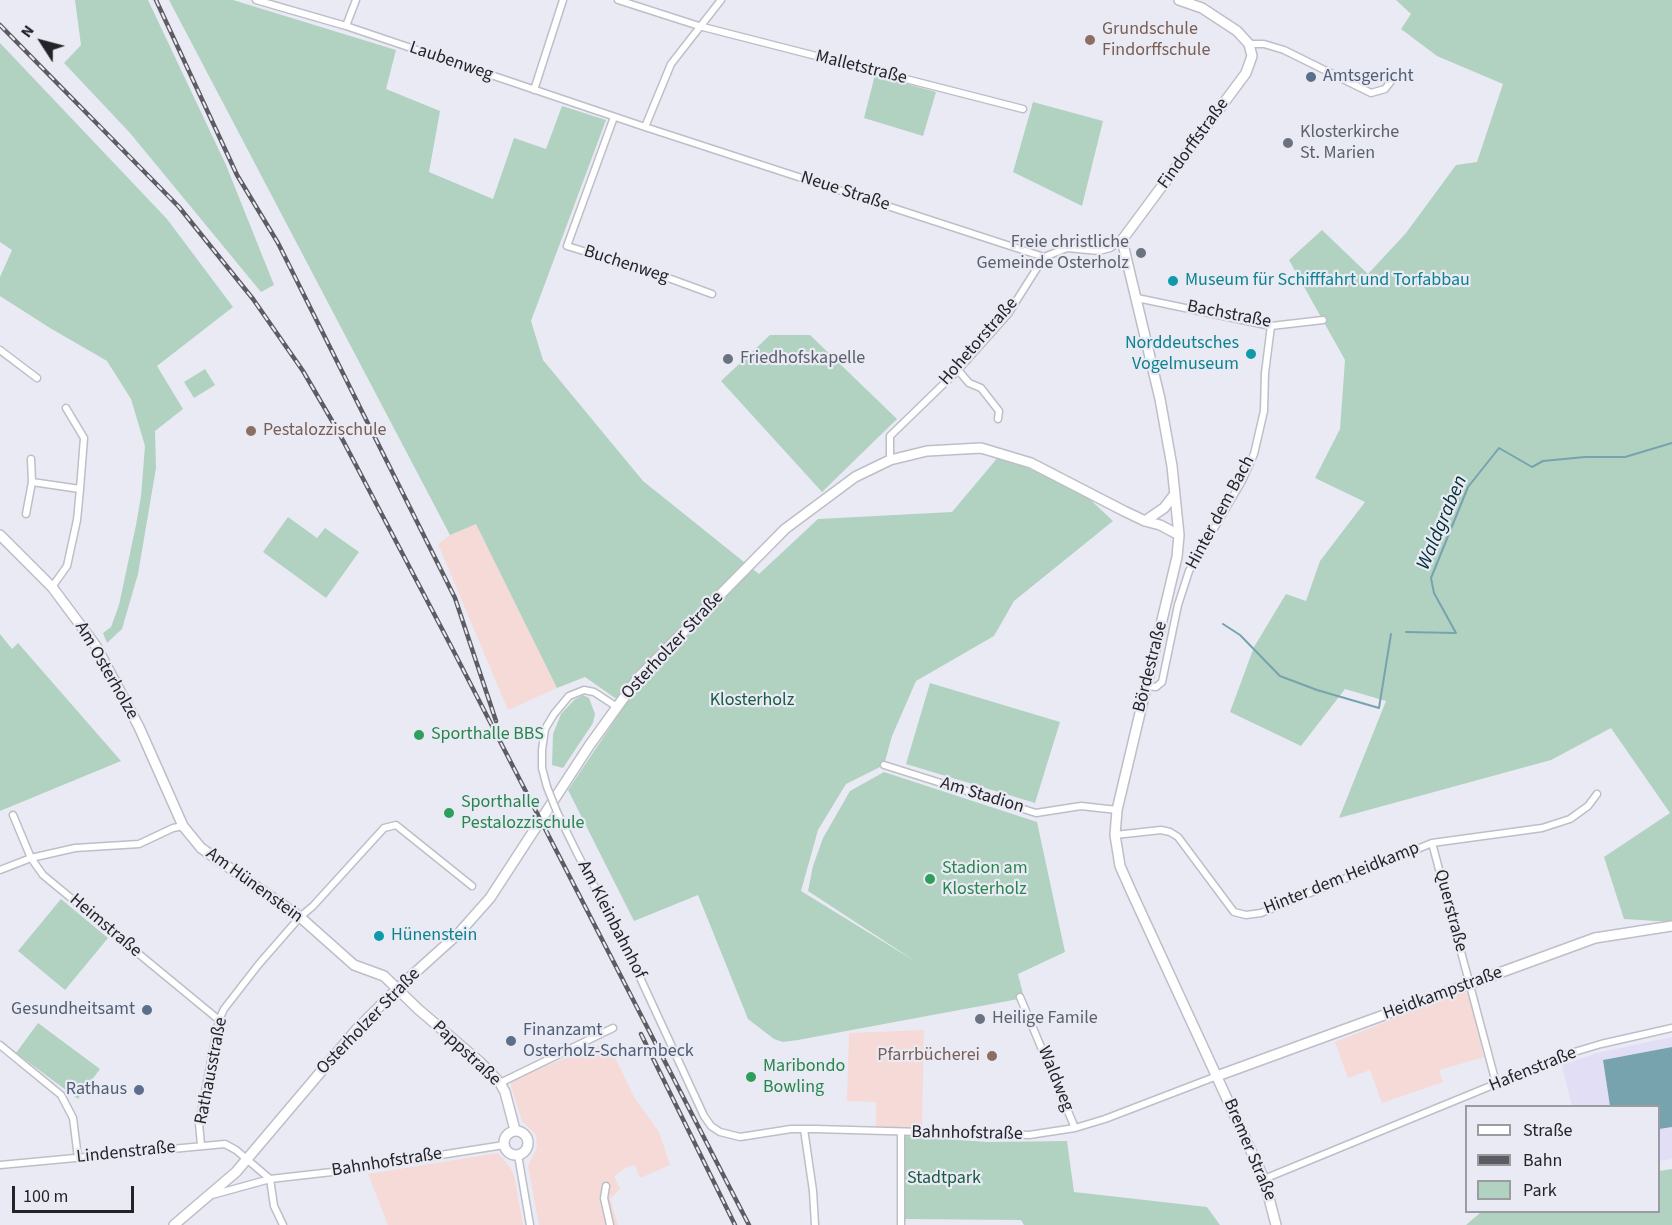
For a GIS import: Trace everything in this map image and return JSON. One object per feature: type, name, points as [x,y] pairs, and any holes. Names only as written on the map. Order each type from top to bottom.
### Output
[{"type":"street","name":"Laubenweg","points":[[256,0],[346,26],[645,127]]},
{"type":"street","points":[[346,26],[356,0]]},
{"type":"street","points":[[534,90],[563,0]]},
{"type":"street","name":"Malletstraße","points":[[618,0],[699,26],[1023,109]]},
{"type":"street","points":[[645,127],[671,64],[721,0]]},
{"type":"street","points":[[1179,0],[1202,8],[1237,31],[1249,44],[1264,44],[1284,50],[1371,93],[1384,89],[1392,80]]},
{"type":"street","name":"Findorffstraße","points":[[1122,240],[1246,73],[1252,56],[1249,44]]},
{"type":"street","name":"Buchenweg","points":[[614,117],[567,246],[652,272],[712,294]]},
{"type":"street","name":"Neue Straße","points":[[645,127],[1044,257]]},
{"type":"street","points":[[1044,257],[1067,248],[1099,251],[1110,248],[1122,240]]},
{"type":"street","name":"Bördestraße","points":[[1122,240],[1160,399],[1172,466],[1179,535],[1177,557],[1117,810],[1114,835],[1120,866],[1217,1076]]},
{"type":"street","name":"Hohetorstraße","points":[[890,460],[890,436],[958,370],[1008,314],[1044,257]]},
{"type":"street","name":"Bachstraße","points":[[1137,298],[1271,326],[1323,320]]},
{"type":"street","name":"Hinter dem Bach","points":[[1146,686],[1156,687],[1162,682],[1178,604],[1189,572],[1242,481],[1254,454],[1264,411],[1265,373],[1271,326]]},
{"type":"street","points":[[0,350],[37,378]]},
{"type":"street","points":[[958,370],[969,383],[981,388],[999,411],[998,419]]},
{"type":"street","points":[[52,586],[67,566],[77,520],[80,489],[84,438],[66,408]]},
{"type":"street","name":"Osterholzer Straße","points":[[247,1160],[357,1029],[459,933],[490,898],[638,678],[785,529],[855,477],[890,460],[927,451],[973,448],[993,451],[1031,463],[1145,521],[1160,525],[1179,535]]},
{"type":"street","points":[[26,514],[32,482],[32,459]]},
{"type":"street","points":[[32,482],[80,489]]},
{"type":"street","points":[[1145,521],[1164,508],[1174,495]]},
{"type":"street","name":"Am Osterholze","points":[[0,535],[52,586],[83,626],[119,687],[183,826]]},
{"type":"street","name":"Am Kleinbahnhof","points":[[617,707],[594,692],[584,690],[569,696],[545,729],[542,758],[548,787],[557,812],[625,945],[704,1116],[711,1126]]},
{"type":"street","name":"Am Stadion","points":[[884,765],[1036,813],[1081,806],[1117,810]]},
{"type":"street","name":"Hinter dem Heidkamp","points":[[1114,835],[1161,830],[1170,832],[1178,837],[1234,912],[1246,915],[1261,913],[1432,843],[1506,834],[1561,822],[1577,815],[1597,794]]},
{"type":"street","name":"Heimstraße","points":[[13,815],[31,858],[44,875],[219,1020]]},
{"type":"street","name":"Rathausstraße","points":[[201,1144],[199,1123],[219,1020],[230,1000],[300,916],[314,906],[384,828],[396,825],[472,886]]},
{"type":"street","points":[[0,870],[31,858],[75,848],[139,844],[173,828],[183,826]]},
{"type":"street","name":"Am Hünenstein","points":[[183,826],[201,848],[300,916],[354,965],[384,976],[398,988]]},
{"type":"street","name":"Querstraße","points":[[1432,843],[1496,1083]]},
{"type":"street","name":"Heidkampstraße","points":[[1217,1076],[1595,938],[1672,926]]},
{"type":"street","name":"Pappstraße","points":[[398,988],[500,1083],[509,1101],[515,1130]]},
{"type":"street","name":"Waldweg","points":[[1020,997],[1075,1128]]},
{"type":"street","points":[[500,1083],[613,1028]]},
{"type":"street","name":"Hafenstraße","points":[[1264,1179],[1570,1053],[1672,1028]]},
{"type":"street","points":[[0,1045],[61,1095],[73,1118],[78,1158]]},
{"type":"street","name":"Bahnhofstraße","points":[[711,1126],[720,1132],[740,1137],[804,1129],[1029,1135],[1075,1128],[1105,1119],[1217,1076]]},
{"type":"street","name":"Bremer Straße","points":[[1217,1076],[1264,1179],[1276,1225]]},
{"type":"street","points":[[804,1129],[813,1191],[815,1225]]},
{"type":"street","points":[[515,1130],[524,1134],[528,1141],[527,1149],[518,1155],[508,1153],[504,1145],[507,1135],[515,1130]]},
{"type":"street","points":[[901,1133],[901,1225]]},
{"type":"street","name":"Lindenstraße","points":[[0,1165],[201,1144],[225,1144],[247,1160]]},
{"type":"street","name":"Bahnhofstraße","points":[[211,1195],[270,1179],[332,1172],[504,1145]]},
{"type":"street","points":[[518,1155],[530,1225]]},
{"type":"street","points":[[247,1160],[270,1179],[274,1206],[283,1225]]},
{"type":"street","name":"Bahnhofstraße","points":[[174,1225],[211,1195],[247,1160]]},
{"type":"street","points":[[606,1186],[604,1198],[610,1225]]},
{"type":"shaded area","points":[[476,523],[557,688],[508,710],[438,544],[450,535]]},
{"type":"shaded area","points":[[1464,991],[1468,995],[1484,1057],[1439,1070],[1443,1082],[1382,1103],[1370,1070],[1348,1078],[1335,1042]]},
{"type":"shaded area","points":[[924,1030],[922,1128],[876,1127],[876,1102],[847,1101],[849,1033]]},
{"type":"shaded area","points":[[1672,1037],[1672,1047],[1603,1060],[1610,1105],[1572,1105],[1562,1065],[1597,1053]]},
{"type":"shaded area","points":[[608,1043],[634,1097],[659,1132],[670,1165],[640,1178],[635,1165],[627,1167],[614,1176],[620,1189],[610,1199],[618,1225],[539,1225],[528,1166],[537,1148],[536,1135],[522,1121],[511,1086],[512,1078]]},
{"type":"shaded area","points":[[1672,1127],[1672,1159],[1660,1161],[1660,1129]]},
{"type":"shaded area","points":[[498,1153],[514,1175],[523,1225],[388,1225],[368,1174]]},
{"type":"green space","points":[[75,0],[148,0],[226,165],[274,285],[261,292],[130,133],[64,63],[81,45]]},
{"type":"green space","name":"Klosterholz","points":[[169,0],[233,0],[396,50],[386,89],[440,111],[429,172],[493,199],[514,138],[546,149],[562,106],[606,120],[531,321],[543,360],[643,481],[759,574],[818,519],[952,512],[999,456],[1080,490],[1113,521],[1014,601],[994,636],[916,681],[892,736],[884,765],[846,784],[818,830],[801,891],[918,963],[808,891],[813,866],[823,838],[850,791],[884,772],[1037,822],[1065,952],[1018,974],[1024,998],[783,1042],[774,1039],[748,1019],[698,895],[634,921],[568,790],[625,705],[585,677],[557,688],[476,524],[450,535]]},
{"type":"green space","points":[[1396,0],[1672,0],[1672,922],[1624,919],[1604,857],[1670,813],[1611,728],[1551,760],[1339,818],[1386,701],[1345,689],[1301,746],[1230,712],[1254,647],[1286,594],[1306,601],[1320,561],[1365,502],[1315,478],[1340,429],[1345,360],[1289,260],[1322,230],[1368,274],[1406,233],[1456,165],[1477,162],[1503,84],[1437,56],[1401,29],[1411,14]]},
{"type":"green space","points":[[0,43],[167,219],[233,307],[157,366],[183,409],[155,431],[156,468],[138,574],[122,629],[107,643],[103,633],[111,627],[119,605],[136,525],[145,446],[131,399],[107,361],[0,296],[0,277],[12,250],[0,242]]},
{"type":"green space","points":[[875,75],[936,92],[923,136],[864,118]]},
{"type":"green space","points":[[1033,102],[1103,121],[1082,206],[1013,172]]},
{"type":"green space","points":[[770,335],[810,335],[897,419],[822,492],[721,381]]},
{"type":"green space","points":[[205,369],[215,385],[194,398],[184,382]]},
{"type":"green space","points":[[288,517],[317,538],[325,528],[359,552],[326,598],[263,552]]},
{"type":"green space","points":[[0,634],[12,649],[18,643],[121,761],[0,811]]},
{"type":"green space","points":[[930,683],[1060,722],[1035,803],[906,764]]},
{"type":"green space","points":[[583,695],[589,698],[595,714],[593,723],[563,768],[552,765],[553,734],[561,714],[574,700]]},
{"type":"green space","points":[[61,899],[108,938],[65,990],[18,951]]},
{"type":"green space","points":[[38,1023],[100,1069],[78,1099],[16,1053]]},
{"type":"green space","name":"Stadtpark","points":[[904,1136],[987,1142],[1067,1141],[1074,1192],[1207,1207],[1220,1225],[1024,1225],[1021,1220],[904,1219]]},
{"type":"green space","points":[[1672,1169],[1672,1225],[1466,1225],[1480,1213],[1660,1213],[1660,1171]]},
{"type":"water","points":[[1672,1047],[1672,1127],[1660,1129],[1660,1105],[1610,1105],[1603,1060]]},
{"type":"waterway","name":"Waldgraben","points":[[1406,632],[1456,633],[1434,593],[1431,578],[1468,487],[1499,448],[1532,467],[1543,461],[1585,457],[1625,457],[1672,443]]},
{"type":"waterway","name":"Waldgraben","points":[[1223,624],[1240,635],[1280,676],[1317,690],[1379,708],[1391,634]]},
{"type":"railway","points":[[156,0],[237,175],[278,243],[455,598],[496,721]]},
{"type":"railway","points":[[0,25],[179,207],[253,299],[303,371],[338,431],[452,648],[749,1225]]},
{"type":"railway","points":[[641,1034],[735,1225]]},
{"type":"place","name":"Grundschule Findorffschule","points":[[1090,40]]},
{"type":"place","name":"Amtsgericht","points":[[1311,77]]},
{"type":"place","name":"Klosterkirche St. Marien","points":[[1288,143]]},
{"type":"place","name":"Freie christliche Gemeinde Osterholz","points":[[1141,253]]},
{"type":"place","name":"Museum für Schifffahrt und Torfabbau","points":[[1173,281]]},
{"type":"place","name":"Norddeutsches Vogelmuseum","points":[[1251,354]]},
{"type":"place","name":"Friedhofskapelle","points":[[728,359]]},
{"type":"place","name":"Pestalozzischule","points":[[251,431]]},
{"type":"place","name":"Sporthalle BBS","points":[[419,735]]},
{"type":"place","name":"Sporthalle Pestalozzischule","points":[[449,813]]},
{"type":"place","name":"Stadion am Klosterholz","points":[[930,879]]},
{"type":"place","name":"Hünenstein","points":[[379,936]]},
{"type":"place","name":"Gesundheitsamt","points":[[147,1010]]},
{"type":"place","name":"Heilige Famile","points":[[980,1019]]},
{"type":"place","name":"Finanzamt Osterholz-Scharmbeck","points":[[511,1041]]},
{"type":"place","name":"Pfarrbücherei","points":[[992,1056]]},
{"type":"place","name":"Maribondo Bowling","points":[[751,1077]]},
{"type":"place","name":"Rathaus","points":[[139,1090]]}]
